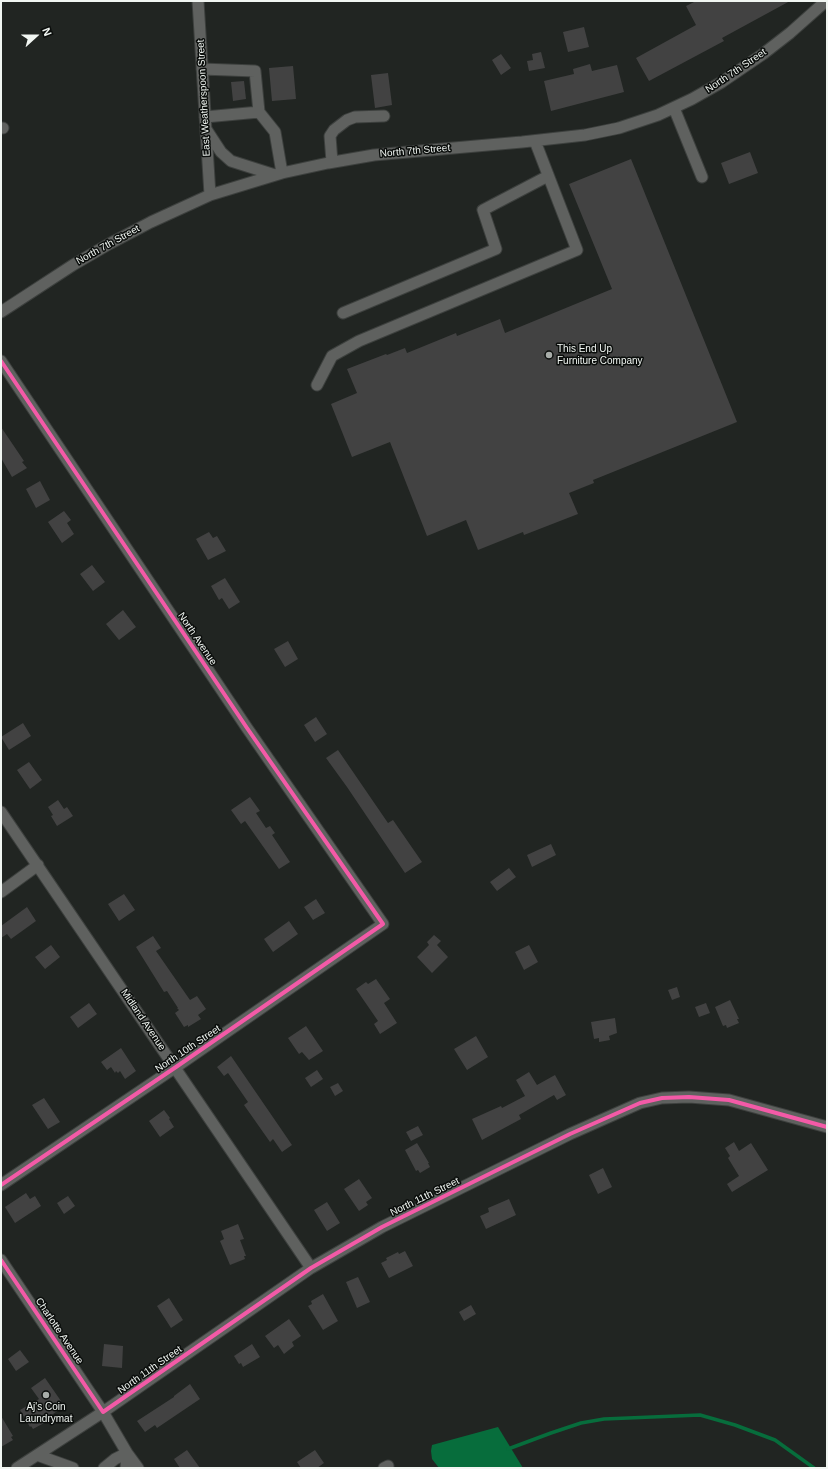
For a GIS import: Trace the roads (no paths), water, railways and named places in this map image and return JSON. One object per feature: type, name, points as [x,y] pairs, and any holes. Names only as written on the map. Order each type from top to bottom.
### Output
[{"type":"street","name":"East Weatherspoon Street","points":[[198,1],[210,194]]},
{"type":"street","name":"North 7th Street","points":[[1,312],[108,244],[210,194],[279,174],[332,162],[374,155],[535,141],[585,135],[619,128],[658,115],[692,99],[722,82],[763,54],[790,33],[826,1]]},
{"type":"street","points":[[202,69],[255,71],[259,112],[275,132],[279,174],[231,161],[221,152],[205,123],[259,112]]},
{"type":"street","points":[[674,108],[702,177]]},
{"type":"street","points":[[332,162],[330,136],[334,130],[347,120],[355,117],[384,116]]},
{"type":"street","points":[[317,385],[332,356],[359,341],[577,250],[535,141]]},
{"type":"street","points":[[343,313],[496,249],[483,210],[548,176]]},
{"type":"street","name":"North Avenue","points":[[1,361],[247,728],[383,924]]},
{"type":"street","name":"Midland Avenue","points":[[1,812],[176,1067],[311,1268]]},
{"type":"street","points":[[1,892],[38,865]]},
{"type":"street","name":"North 10th Street","points":[[1,1185],[176,1067],[383,924]]},
{"type":"street","name":"North 11th Street","points":[[17,1468],[103,1412],[311,1268],[382,1227],[570,1134],[640,1104],[662,1098],[689,1097],[729,1100],[827,1126]]},
{"type":"street","name":"Charlotte Avenue","points":[[1,1260],[103,1412],[127,1453],[138,1468]]},
{"type":"street","points":[[104,1468],[115,1459],[127,1453]]},
{"type":"street","points":[[126,1468],[127,1453]]},
{"type":"street","points":[[37,1455],[72,1468]]},
{"type":"waterway","points":[[508,1449],[581,1423],[604,1419],[700,1415],[735,1425],[775,1440],[814,1468]]},
{"type":"place","name":"This End Up Furniture Company","points":[[549,355]]},
{"type":"place","name":"Aj's Coin Laundrymat","points":[[46,1395]]}]
